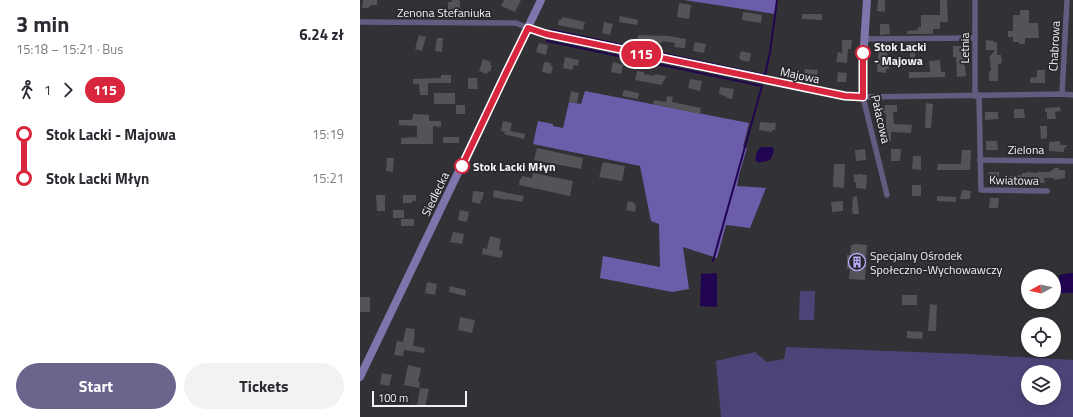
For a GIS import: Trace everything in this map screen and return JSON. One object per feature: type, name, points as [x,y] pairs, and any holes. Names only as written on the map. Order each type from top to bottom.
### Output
[{"type":"street","name":"Siedlecka","points":[[360,377],[541,0]]},
{"type":"street","name":"Pałacowa","points":[[867,0],[863,60],[863,97],[887,195]]},
{"type":"street","name":"Letnia","points":[[975,0],[981,190]]},
{"type":"street","name":"Chabrowa","points":[[1062,94],[1067,0]]},
{"type":"street","name":"Zenona Stefaniuka","points":[[360,22],[516,23],[528,28]]},
{"type":"street","name":"Majowa","points":[[528,28],[546,34],[845,96],[1073,95]]},
{"type":"street","points":[[864,39],[975,38]]},
{"type":"street","name":"Zielona","points":[[980,160],[1073,160]]},
{"type":"street","name":"Kwiatowa","points":[[981,190],[1047,192]]},
{"type":"shaded area","points":[[684,0],[777,0],[775,14]]},
{"type":"shaded area","points":[[585,91],[749,123],[743,147],[747,148],[737,186],[766,188],[750,228],[726,225],[717,258],[683,247],[689,289],[672,292],[600,278],[603,256],[660,267],[659,224],[651,221],[640,166],[533,144],[538,121],[563,128],[569,102],[581,104]]},
{"type":"shaded area","points":[[761,147],[772,147],[774,149],[770,160],[759,163],[756,161],[756,157],[757,151]]},
{"type":"shaded area","points":[[716,273],[717,306],[700,306],[701,274]]},
{"type":"shaded area","points":[[1073,273],[1073,293],[1061,293],[1061,275]]},
{"type":"shaded area","points":[[800,291],[815,291],[814,320],[799,320]]},
{"type":"shaded area","points":[[786,347],[1073,360],[1073,417],[721,417],[716,361],[755,352],[767,362],[784,359]]},
{"type":"building","points":[[363,0],[377,0],[377,5],[371,5],[369,8],[362,8]]},
{"type":"building","points":[[452,0],[460,1],[460,9],[448,10],[448,2],[452,2]]},
{"type":"building","points":[[504,0],[521,0],[515,12],[501,6]]},
{"type":"building","points":[[878,0],[885,0],[885,12],[877,11]]},
{"type":"building","points":[[940,0],[947,0],[948,22],[940,22],[940,29],[933,29],[933,34],[907,34],[907,31],[918,30],[918,27],[921,27],[921,15],[940,15]]},
{"type":"building","points":[[679,3],[691,5],[689,19],[677,17]]},
{"type":"building","points":[[1020,10],[1029,10],[1029,23],[1038,23],[1039,38],[1025,38],[1025,44],[1013,42],[1013,37],[1008,37],[1008,31],[1013,31],[1013,15],[1020,15]]},
{"type":"building","points":[[743,12],[762,15],[761,23],[742,20]]},
{"type":"building","points":[[802,14],[822,14],[822,20],[802,19]]},
{"type":"building","points":[[620,16],[638,20],[637,25],[619,22]]},
{"type":"building","points":[[562,17],[585,22],[583,30],[558,25],[559,19],[562,20]]},
{"type":"building","points":[[604,22],[613,24],[610,35],[602,33]]},
{"type":"building","points":[[880,24],[889,24],[890,34],[880,35]]},
{"type":"building","points":[[419,35],[426,37],[422,51],[415,49]]},
{"type":"building","points":[[638,35],[668,36],[686,39],[685,48],[674,47],[675,43],[637,40]]},
{"type":"building","points":[[437,38],[443,38],[442,52],[435,51]]},
{"type":"building","points":[[842,40],[852,40],[851,49],[848,49],[847,63],[836,62],[838,52],[842,53]]},
{"type":"building","points":[[986,40],[997,42],[997,55],[1001,55],[1001,64],[998,64],[998,81],[989,81],[989,71],[991,71],[989,58],[995,50],[986,50]]},
{"type":"building","points":[[695,42],[706,44],[704,53],[693,51]]},
{"type":"building","points":[[539,43],[548,45],[546,55],[536,52]]},
{"type":"building","points":[[879,43],[888,43],[887,61],[890,61],[889,69],[886,69],[886,73],[877,72]]},
{"type":"building","points":[[910,43],[919,43],[919,50],[915,50],[915,59],[910,59]]},
{"type":"building","points":[[953,46],[964,46],[964,66],[966,76],[957,77],[956,57],[953,57]]},
{"type":"building","points":[[741,51],[751,53],[749,62],[739,59]]},
{"type":"building","points":[[565,57],[579,60],[578,66],[574,65],[572,70],[563,68]]},
{"type":"building","points":[[483,59],[491,62],[490,65],[492,66],[490,72],[488,71],[487,74],[479,71]]},
{"type":"building","points":[[940,60],[941,72],[945,72],[945,77],[909,78],[909,72],[930,72],[929,61]]},
{"type":"building","points":[[544,62],[551,63],[550,65],[553,66],[551,74],[542,72]]},
{"type":"building","points":[[613,62],[623,65],[621,74],[611,72]]},
{"type":"building","points":[[805,69],[818,70],[816,79],[803,77]]},
{"type":"building","points":[[1037,70],[1045,70],[1045,83],[1030,83],[1030,78],[1037,77]]},
{"type":"building","points":[[637,71],[654,76],[655,74],[666,76],[662,85],[635,80]]},
{"type":"building","points":[[838,72],[847,73],[846,82],[837,82]]},
{"type":"building","points":[[441,75],[451,75],[451,83],[428,83],[428,95],[420,95],[419,84],[413,84],[413,79],[441,78]]},
{"type":"building","points":[[468,78],[477,78],[478,89],[468,89]]},
{"type":"building","points":[[690,79],[702,81],[700,91],[688,88]]},
{"type":"building","points":[[720,87],[734,89],[732,99],[726,98],[727,97],[719,94]]},
{"type":"building","points":[[624,90],[639,93],[638,99],[622,96]]},
{"type":"building","points":[[571,91],[579,93],[577,103],[569,102]]},
{"type":"building","points":[[434,93],[455,93],[455,104],[434,104]]},
{"type":"building","points":[[667,96],[673,97],[672,102],[701,108],[700,114],[653,104],[654,100],[666,102]]},
{"type":"building","points":[[926,103],[933,104],[931,128],[925,128]]},
{"type":"building","points":[[456,105],[465,105],[465,114],[456,114]]},
{"type":"building","points":[[885,105],[897,105],[897,112],[893,112],[894,124],[912,125],[911,133],[891,132],[891,141],[884,141],[884,131],[886,132],[886,114],[883,112]]},
{"type":"building","points":[[1060,107],[1061,111],[1055,112],[1056,119],[1047,119],[1047,112],[1045,112],[1045,108]]},
{"type":"building","points":[[1014,109],[1024,109],[1025,118],[1014,118]]},
{"type":"building","points":[[985,112],[998,112],[998,119],[985,120]]},
{"type":"building","points":[[413,114],[429,115],[429,121],[441,121],[441,127],[433,126],[433,144],[401,144],[401,138],[417,137],[417,126],[399,125],[399,120],[412,120]]},
{"type":"building","points":[[503,121],[512,123],[510,131],[525,134],[524,139],[504,134],[505,132],[501,131]]},
{"type":"building","points":[[760,122],[776,123],[775,130],[772,130],[772,132],[759,130]]},
{"type":"building","points":[[1040,126],[1047,126],[1047,138],[1041,139]]},
{"type":"building","points":[[443,137],[459,137],[459,143],[443,143]]},
{"type":"building","points":[[986,141],[997,141],[998,150],[986,150]]},
{"type":"building","points":[[1060,141],[1060,145],[1068,145],[1064,149],[1064,152],[1049,151],[1049,142]]},
{"type":"building","points":[[537,148],[583,158],[581,169],[534,160]]},
{"type":"building","points":[[865,149],[866,160],[856,161],[855,150]]},
{"type":"building","points":[[891,149],[901,149],[900,161],[891,161]]},
{"type":"building","points":[[962,150],[971,150],[970,170],[937,170],[938,164],[961,164]]},
{"type":"building","points":[[913,156],[921,156],[921,170],[912,169]]},
{"type":"building","points":[[387,158],[394,158],[393,172],[386,171]]},
{"type":"building","points":[[603,162],[625,166],[622,181],[599,177]]},
{"type":"building","points":[[834,164],[845,164],[844,188],[833,187]]},
{"type":"building","points":[[1054,168],[1065,170],[1065,178],[1055,180],[1053,178],[1044,178],[1045,183],[1026,183],[1010,186],[1009,176],[1022,175],[1022,173],[1027,172],[1051,172]]},
{"type":"building","points":[[989,172],[999,172],[999,182],[988,182]]},
{"type":"building","points":[[533,173],[573,181],[570,196],[519,185],[522,176],[532,178]]},
{"type":"building","points":[[854,174],[867,175],[866,189],[856,188]]},
{"type":"building","points":[[912,185],[921,185],[921,196],[912,196]]},
{"type":"building","points":[[494,190],[524,196],[522,202],[507,200],[493,197]]},
{"type":"building","points":[[962,190],[971,191],[970,199],[960,199]]},
{"type":"building","points":[[473,191],[484,192],[480,204],[472,202]]},
{"type":"building","points":[[376,195],[385,195],[385,211],[377,211]]},
{"type":"building","points":[[403,195],[416,195],[416,201],[412,201],[412,203],[403,203]]},
{"type":"building","points":[[857,196],[859,214],[853,214],[853,197]]},
{"type":"building","points":[[937,196],[956,197],[956,202],[937,201]]},
{"type":"building","points":[[990,198],[999,198],[998,208],[989,208]]},
{"type":"building","points":[[628,201],[633,202],[636,206],[635,212],[626,210]]},
{"type":"building","points":[[843,201],[843,211],[832,212],[831,202]]},
{"type":"building","points":[[393,210],[404,210],[404,218],[393,218]]},
{"type":"building","points":[[460,210],[469,212],[467,222],[458,220]]},
{"type":"building","points":[[401,219],[414,219],[414,226],[401,226]]},
{"type":"building","points":[[453,232],[464,234],[462,244],[450,242]]},
{"type":"building","points":[[490,236],[501,239],[499,250],[503,251],[501,258],[482,254],[483,248],[487,249]]},
{"type":"building","name":"Specjalny Ośrodek Społeczno-Wychowawczy","points":[[851,245],[867,245],[865,280],[849,279],[850,269],[847,269],[847,255],[850,255]]},
{"type":"building","points":[[427,282],[437,284],[435,295],[425,293]]},
{"type":"building","points":[[450,286],[466,290],[465,296],[449,292]]},
{"type":"building","points":[[902,295],[917,295],[917,305],[902,305]]},
{"type":"building","points":[[360,297],[370,297],[370,312],[360,312]]},
{"type":"building","points":[[930,304],[937,305],[936,331],[928,331]]},
{"type":"building","points":[[460,317],[475,320],[472,333],[458,330]]},
{"type":"building","points":[[406,328],[415,329],[413,345],[425,348],[424,353],[404,350],[403,356],[394,355],[397,341],[403,342]]},
{"type":"building","points":[[907,331],[923,332],[922,339],[907,338]]},
{"type":"building","points":[[408,365],[421,368],[418,382],[420,382],[419,388],[404,385]]},
{"type":"building","points":[[382,373],[392,375],[389,386],[380,384]]},
{"type":"building","points":[[420,388],[429,389],[425,407],[417,405]]},
{"type":"waterway","points":[[551,30],[765,75],[770,52],[777,0]]},
{"type":"waterway","points":[[547,41],[762,86],[713,261]]},
{"type":"bus line","name":"115","points":[[462,166],[528,28],[546,34],[845,96],[863,97],[863,53]]},
{"type":"place","name":"Stok Lacki - Majowa","points":[[863,53]]},
{"type":"place","name":"Stok Lacki Młyn","points":[[462,166]]},
{"type":"place","name":"Specjalny Ośrodek Społeczno-Wychowawczy","points":[[857,262]]}]
